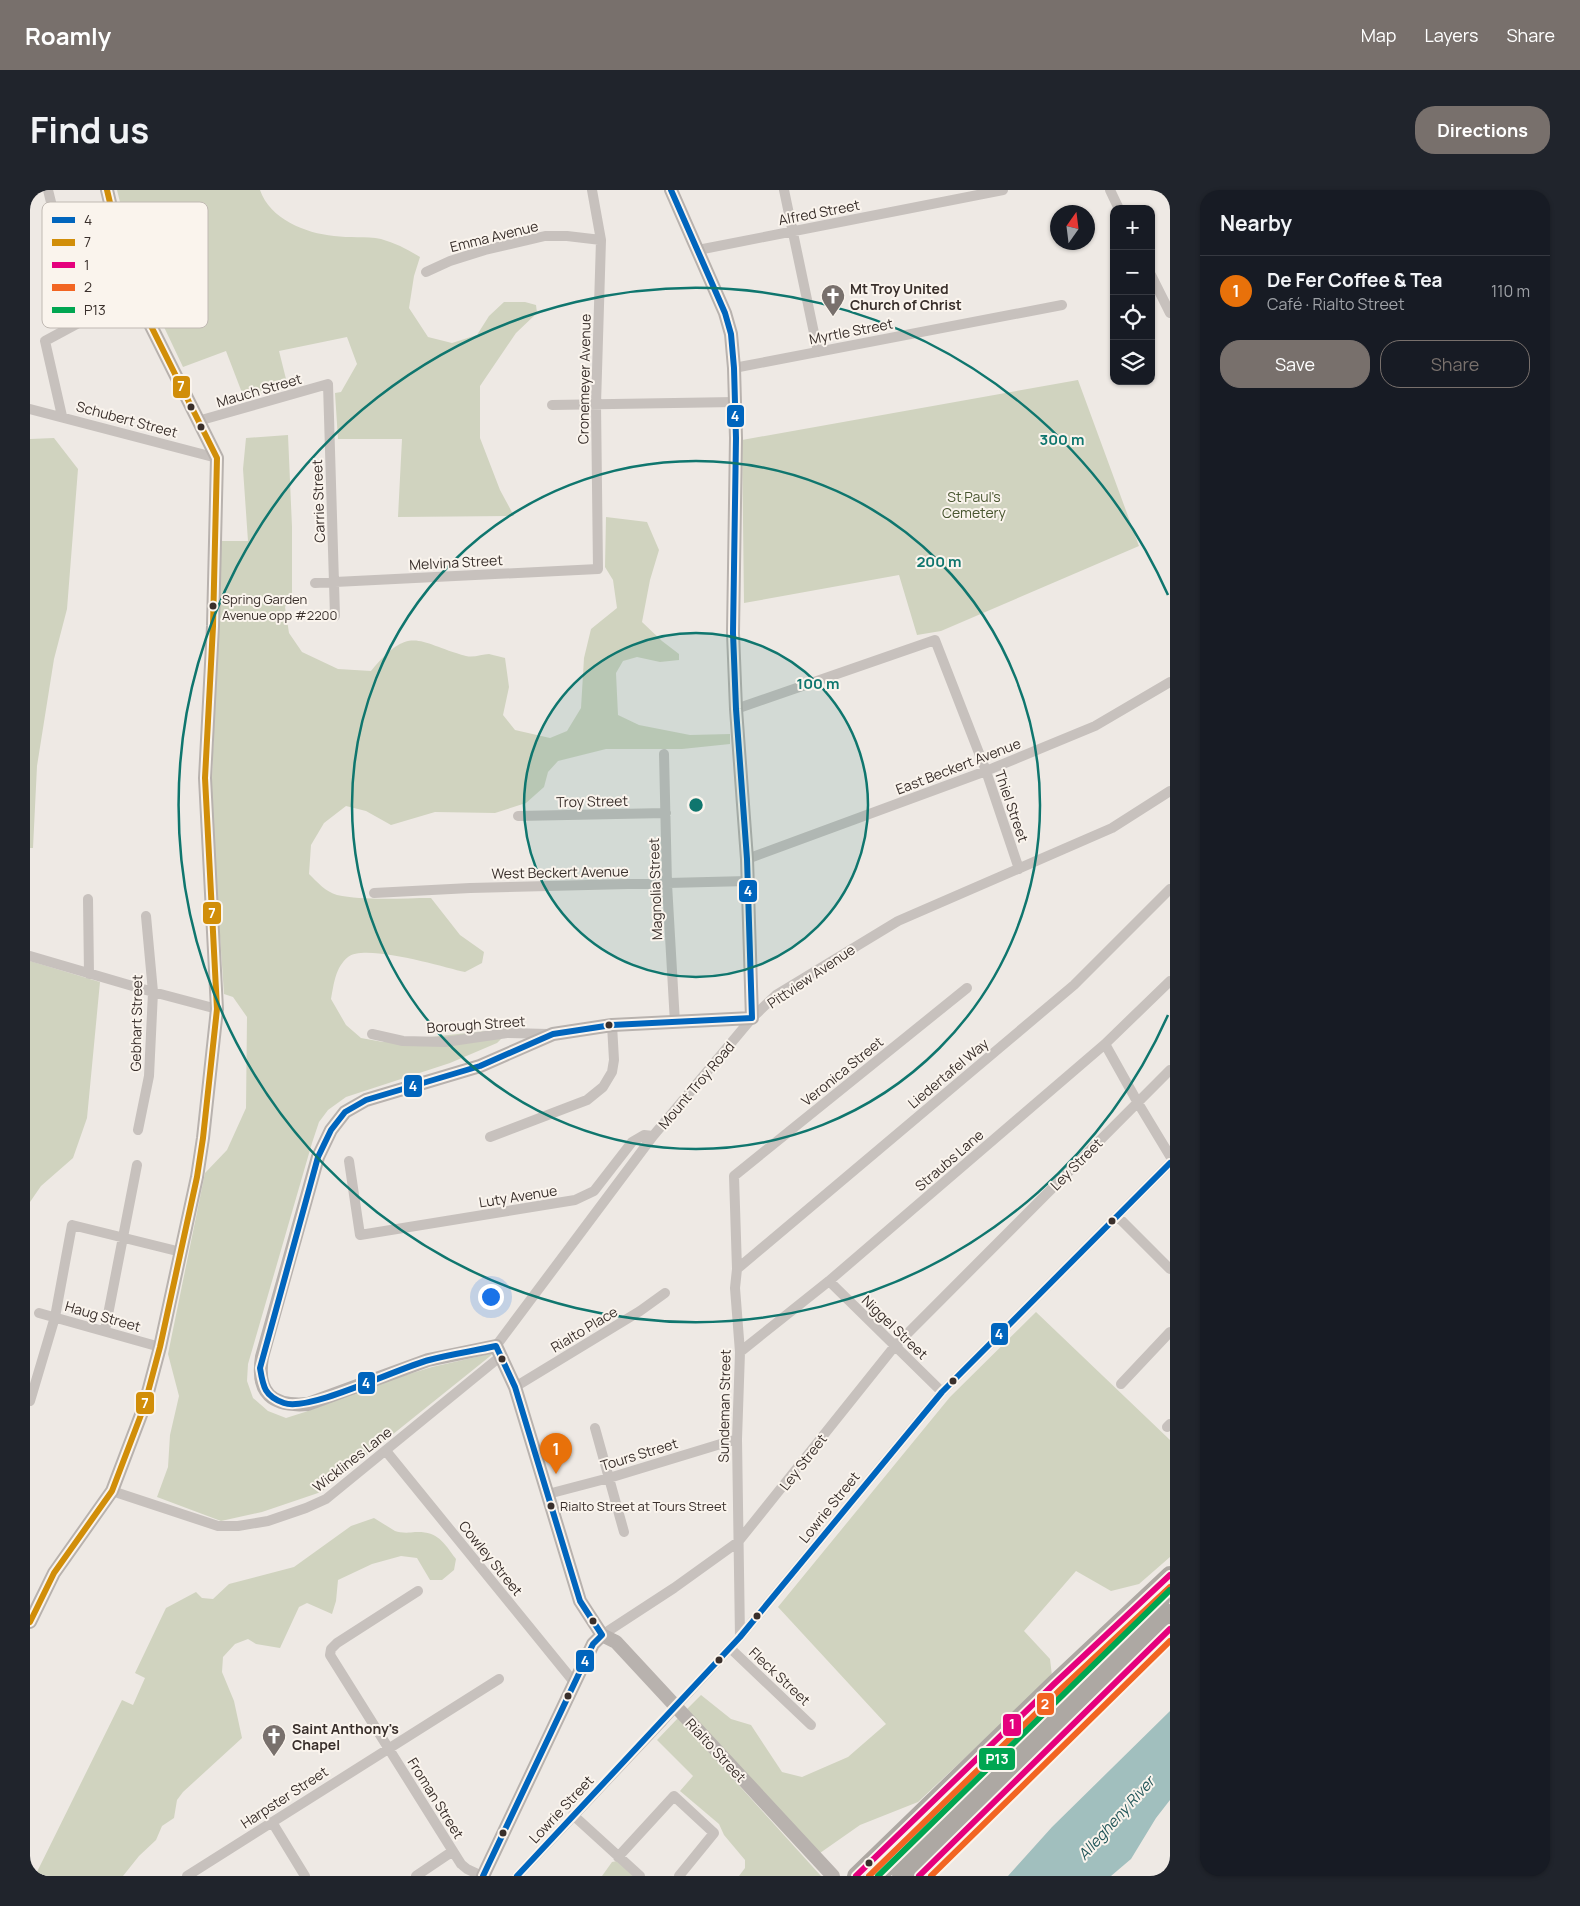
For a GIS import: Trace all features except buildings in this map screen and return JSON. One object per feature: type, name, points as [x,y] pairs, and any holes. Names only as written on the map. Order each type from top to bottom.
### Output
[{"type":"highway","points":[[856,1876],[1054,1684],[1170,1575]]},
{"type":"highway","points":[[878,1876],[1170,1590]]},
{"type":"highway","points":[[901,1876],[1170,1613]]},
{"type":"highway","points":[[919,1876],[1170,1629]]},
{"type":"street","name":"Cronemeyer Avenue","points":[[592,190],[601,240],[596,404],[598,569]]},
{"type":"street","points":[[498,1351],[428,1360],[308,1404],[294,1405],[278,1401],[264,1389],[261,1379],[262,1357],[318,1157],[330,1130],[345,1112],[366,1100],[480,1066],[553,1034],[612,1025],[752,1018],[747,859],[736,708],[733,633],[735,402],[731,334],[726,314],[671,190]]},
{"type":"street","points":[[784,190],[818,352]]},
{"type":"street","name":"Alfred Street","points":[[698,250],[1003,190]]},
{"type":"street","points":[[1110,190],[1117,205]]},
{"type":"street","name":"Emma Avenue","points":[[426,272],[450,261],[485,250],[545,236],[567,236],[601,240]]},
{"type":"street","points":[[1155,283],[1170,313]]},
{"type":"street","name":"Myrtle Street","points":[[734,368],[1062,305]]},
{"type":"street","points":[[62,416],[45,341],[69,328]]},
{"type":"street","points":[[30,1622],[54,1573],[112,1491],[144,1407],[160,1347],[197,1177],[218,1009],[205,778],[213,626],[217,458],[152,328]]},
{"type":"street","name":"Mauch Street","points":[[198,421],[328,384]]},
{"type":"street","name":"Carrie Street","points":[[328,384],[335,616]]},
{"type":"street","points":[[552,405],[735,402]]},
{"type":"street","name":"Schubert Street","points":[[30,409],[217,458]]},
{"type":"street","name":"Melvina Street","points":[[315,583],[598,569]]},
{"type":"street","name":"Thiel Street","points":[[736,708],[935,640],[986,771],[1019,869]]},
{"type":"street","name":"East Beckert Avenue","points":[[747,859],[986,771],[1095,726],[1170,682]]},
{"type":"street","name":"Magnolia Street","points":[[664,754],[667,884],[675,1022]]},
{"type":"street","name":"Pittview Avenue","points":[[752,1018],[776,995],[898,920],[1112,828],[1170,791]]},
{"type":"street","name":"Troy Street","points":[[518,816],[666,813]]},
{"type":"street","name":"West Beckert Avenue","points":[[374,893],[470,888],[748,882]]},
{"type":"street","name":"Liedertafel Way","points":[[737,1269],[1074,985],[1170,889]]},
{"type":"street","points":[[88,899],[89,974]]},
{"type":"street","name":"Gebhart Street","points":[[138,1130],[149,1076],[153,992],[146,916]]},
{"type":"street","points":[[30,956],[218,1009]]},
{"type":"street","name":"Straubs Lane","points":[[740,1352],[829,1281],[1105,1044],[1170,981]]},
{"type":"street","name":"Veronica Street","points":[[734,1176],[966,988]]},
{"type":"street","name":"Mount Troy Road","points":[[498,1351],[654,1136],[752,1018]]},
{"type":"street","points":[[490,1137],[587,1100],[603,1087],[612,1072],[613,1066],[612,1025]]},
{"type":"street","name":"Borough Street","points":[[372,1034],[403,1041],[445,1042],[507,1033],[553,1034]]},
{"type":"street","points":[[1105,1044],[1170,1156]]},
{"type":"street","name":"Ley Street","points":[[483,1876],[593,1644],[602,1635],[674,1588],[738,1542],[894,1347],[1170,1070]]},
{"type":"street","name":"Luty Avenue","points":[[349,1161],[360,1235],[575,1200],[594,1191],[632,1142],[644,1134],[654,1136]]},
{"type":"street","name":"Lowrie Street","points":[[517,1876],[740,1637],[942,1392],[1170,1163]]},
{"type":"street","points":[[105,1330],[137,1164]]},
{"type":"street","name":"Sundeman Street","points":[[734,1176],[737,1269],[735,1288],[740,1352],[737,1439],[740,1637]]},
{"type":"street","points":[[1117,1216],[1170,1269]]},
{"type":"street","points":[[30,1401],[55,1317],[72,1225],[181,1252]]},
{"type":"street","name":"Niggel Street","points":[[829,1281],[894,1347],[942,1392]]},
{"type":"street","name":"Rialto Place","points":[[515,1387],[640,1311],[665,1293]]},
{"type":"street","name":"Haug Street","points":[[40,1312],[160,1347]]},
{"type":"street","points":[[1121,1384],[1170,1332]]},
{"type":"street","name":"Rialto Street","points":[[498,1351],[515,1387],[580,1600],[602,1635],[616,1642],[833,1876]]},
{"type":"street","name":"Wicklines Lane","points":[[112,1491],[218,1526],[238,1526],[268,1521],[306,1508],[326,1499],[386,1451],[498,1351]]},
{"type":"street","points":[[595,1428],[624,1532]]},
{"type":"street","name":"Tours Street","points":[[548,1494],[609,1478],[737,1439]]},
{"type":"street","name":"Cowley Street","points":[[386,1451],[574,1682]]},
{"type":"street","name":"Froman Street","points":[[418,1592],[337,1643],[331,1649],[330,1655],[461,1864],[467,1869],[483,1876]]},
{"type":"street","name":"Fleck Street","points":[[730,1648],[811,1724]]},
{"type":"street","name":"Harpster Street","points":[[187,1876],[499,1679]]},
{"type":"street","points":[[618,1857],[674,1796],[714,1833],[679,1876]]},
{"type":"street","points":[[573,1815],[640,1876]]},
{"type":"street","points":[[272,1822],[305,1876]]},
{"type":"street","points":[[416,1876],[453,1851]]},
{"type":"green space","points":[[117,190],[260,190],[265,200],[280,217],[300,228],[334,236],[381,239],[401,246],[420,257],[414,276],[409,308],[428,337],[452,343],[477,335],[489,316],[504,302],[525,302],[536,305],[537,313],[516,333],[480,386],[480,438],[500,490],[514,516],[398,517],[402,439],[338,439],[335,393],[341,392],[357,364],[347,337],[279,351],[288,387],[244,398],[226,351],[183,367],[164,328],[208,328],[208,202],[120,202]]},
{"type":"green space","name":"St Paul's Cemetery","points":[[1078,380],[1139,546],[941,631],[917,635],[899,575],[744,603],[742,440]]},
{"type":"green space","points":[[288,435],[292,527],[292,594],[285,607],[289,633],[302,652],[338,669],[371,671],[396,647],[406,642],[415,641],[425,642],[466,656],[472,657],[489,654],[505,658],[509,687],[503,715],[515,730],[550,738],[567,731],[581,708],[584,658],[591,629],[617,608],[613,580],[605,567],[606,517],[647,522],[659,550],[650,580],[642,622],[679,654],[679,660],[660,662],[637,657],[623,661],[616,673],[618,715],[639,725],[690,735],[730,734],[730,744],[682,749],[606,749],[558,761],[548,772],[544,787],[526,803],[495,813],[435,812],[391,825],[366,811],[346,806],[324,823],[311,845],[309,874],[329,892],[348,897],[371,899],[431,898],[460,935],[484,952],[482,963],[465,972],[387,954],[357,953],[348,957],[340,966],[334,982],[331,999],[346,1025],[361,1038],[383,1042],[486,1031],[506,1034],[497,1043],[450,1063],[346,1097],[328,1110],[319,1122],[248,1364],[247,1381],[253,1398],[268,1411],[286,1418],[390,1380],[432,1367],[494,1353],[321,1492],[262,1512],[221,1521],[157,1497],[168,1467],[170,1435],[179,1396],[168,1354],[205,1173],[227,1150],[246,1108],[247,1017],[233,997],[224,994],[211,805],[221,541],[248,541],[243,469],[246,438]]},
{"type":"green space","points":[[54,438],[78,469],[67,609],[54,659],[37,766],[33,848],[30,848],[30,439]]},
{"type":"green space","points":[[30,961],[100,982],[87,1118],[73,1158],[41,1186],[30,1202]]},
{"type":"green space","points":[[1036,1312],[1170,1440],[1170,1557],[1139,1584],[1111,1591],[1076,1571],[1024,1631],[1050,1659],[1052,1676],[918,1802],[860,1825],[820,1853],[687,1709],[701,1695],[731,1719],[751,1725],[782,1772],[802,1777],[848,1757],[886,1724],[778,1607],[950,1397]]},
{"type":"green space","points":[[374,1518],[397,1532],[423,1532],[439,1538],[456,1559],[454,1570],[442,1580],[430,1580],[417,1558],[401,1556],[372,1564],[338,1580],[336,1601],[332,1614],[307,1603],[299,1607],[280,1648],[256,1644],[248,1639],[235,1644],[223,1657],[222,1672],[234,1701],[242,1738],[183,1792],[177,1800],[174,1818],[162,1826],[156,1840],[139,1856],[123,1876],[35,1876],[122,1700],[133,1705],[145,1678],[135,1673],[166,1608],[196,1592],[202,1598],[213,1599],[229,1584],[294,1567],[351,1526]]},
{"type":"green space","points":[[678,1718],[821,1876],[739,1876],[745,1868],[745,1860],[724,1835],[719,1824],[680,1791],[693,1776],[657,1740]]},
{"type":"green space","points":[[622,1860],[640,1876],[602,1876],[612,1862]]},
{"type":"water","name":"Allegheny River","points":[[1170,1711],[1170,1800],[1156,1818],[1131,1859],[1111,1876],[1008,1876],[1052,1827]]},
{"type":"transit line","name":"7","points":[[107,190],[110,202]]},
{"type":"transit line","name":"4","points":[[483,1876],[593,1644],[602,1635],[580,1601],[515,1387],[496,1346],[429,1360],[333,1395],[296,1404],[284,1403],[268,1394],[260,1368],[318,1157],[331,1130],[345,1112],[366,1100],[480,1066],[553,1034],[612,1025],[752,1018],[747,859],[736,709],[733,633],[736,438],[731,334],[725,313],[671,190]]},
{"type":"transit line","name":"7","points":[[30,1622],[54,1573],[112,1491],[144,1407],[160,1347],[197,1177],[217,1009],[205,778],[213,626],[217,458],[152,328]]},
{"type":"transit line","name":"4","points":[[517,1876],[740,1637],[942,1392],[1170,1163]]},
{"type":"transit line","name":"1","points":[[856,1876],[1054,1684],[1170,1575]]},
{"type":"transit line","name":"2","points":[[869,1876],[1060,1690],[1170,1587]]},
{"type":"transit line","name":"P13","points":[[878,1876],[1170,1590]]},
{"type":"transit line","name":"1","points":[[919,1876],[1170,1629]]},
{"type":"transit line","name":"2","points":[[931,1876],[1170,1641]]},
{"type":"place","name":"Mt Troy United Church of Christ","points":[[833,317]]},
{"type":"place","name":"Spring Garden Avenue opp #2200","points":[[213,606]]},
{"type":"place","name":"De Fer Coffee & Tea","points":[[556,1474]]},
{"type":"place","name":"Rialto Street at Tours Street","points":[[551,1506]]},
{"type":"place","name":"Saint Anthony's Chapel","points":[[274,1757]]}]
